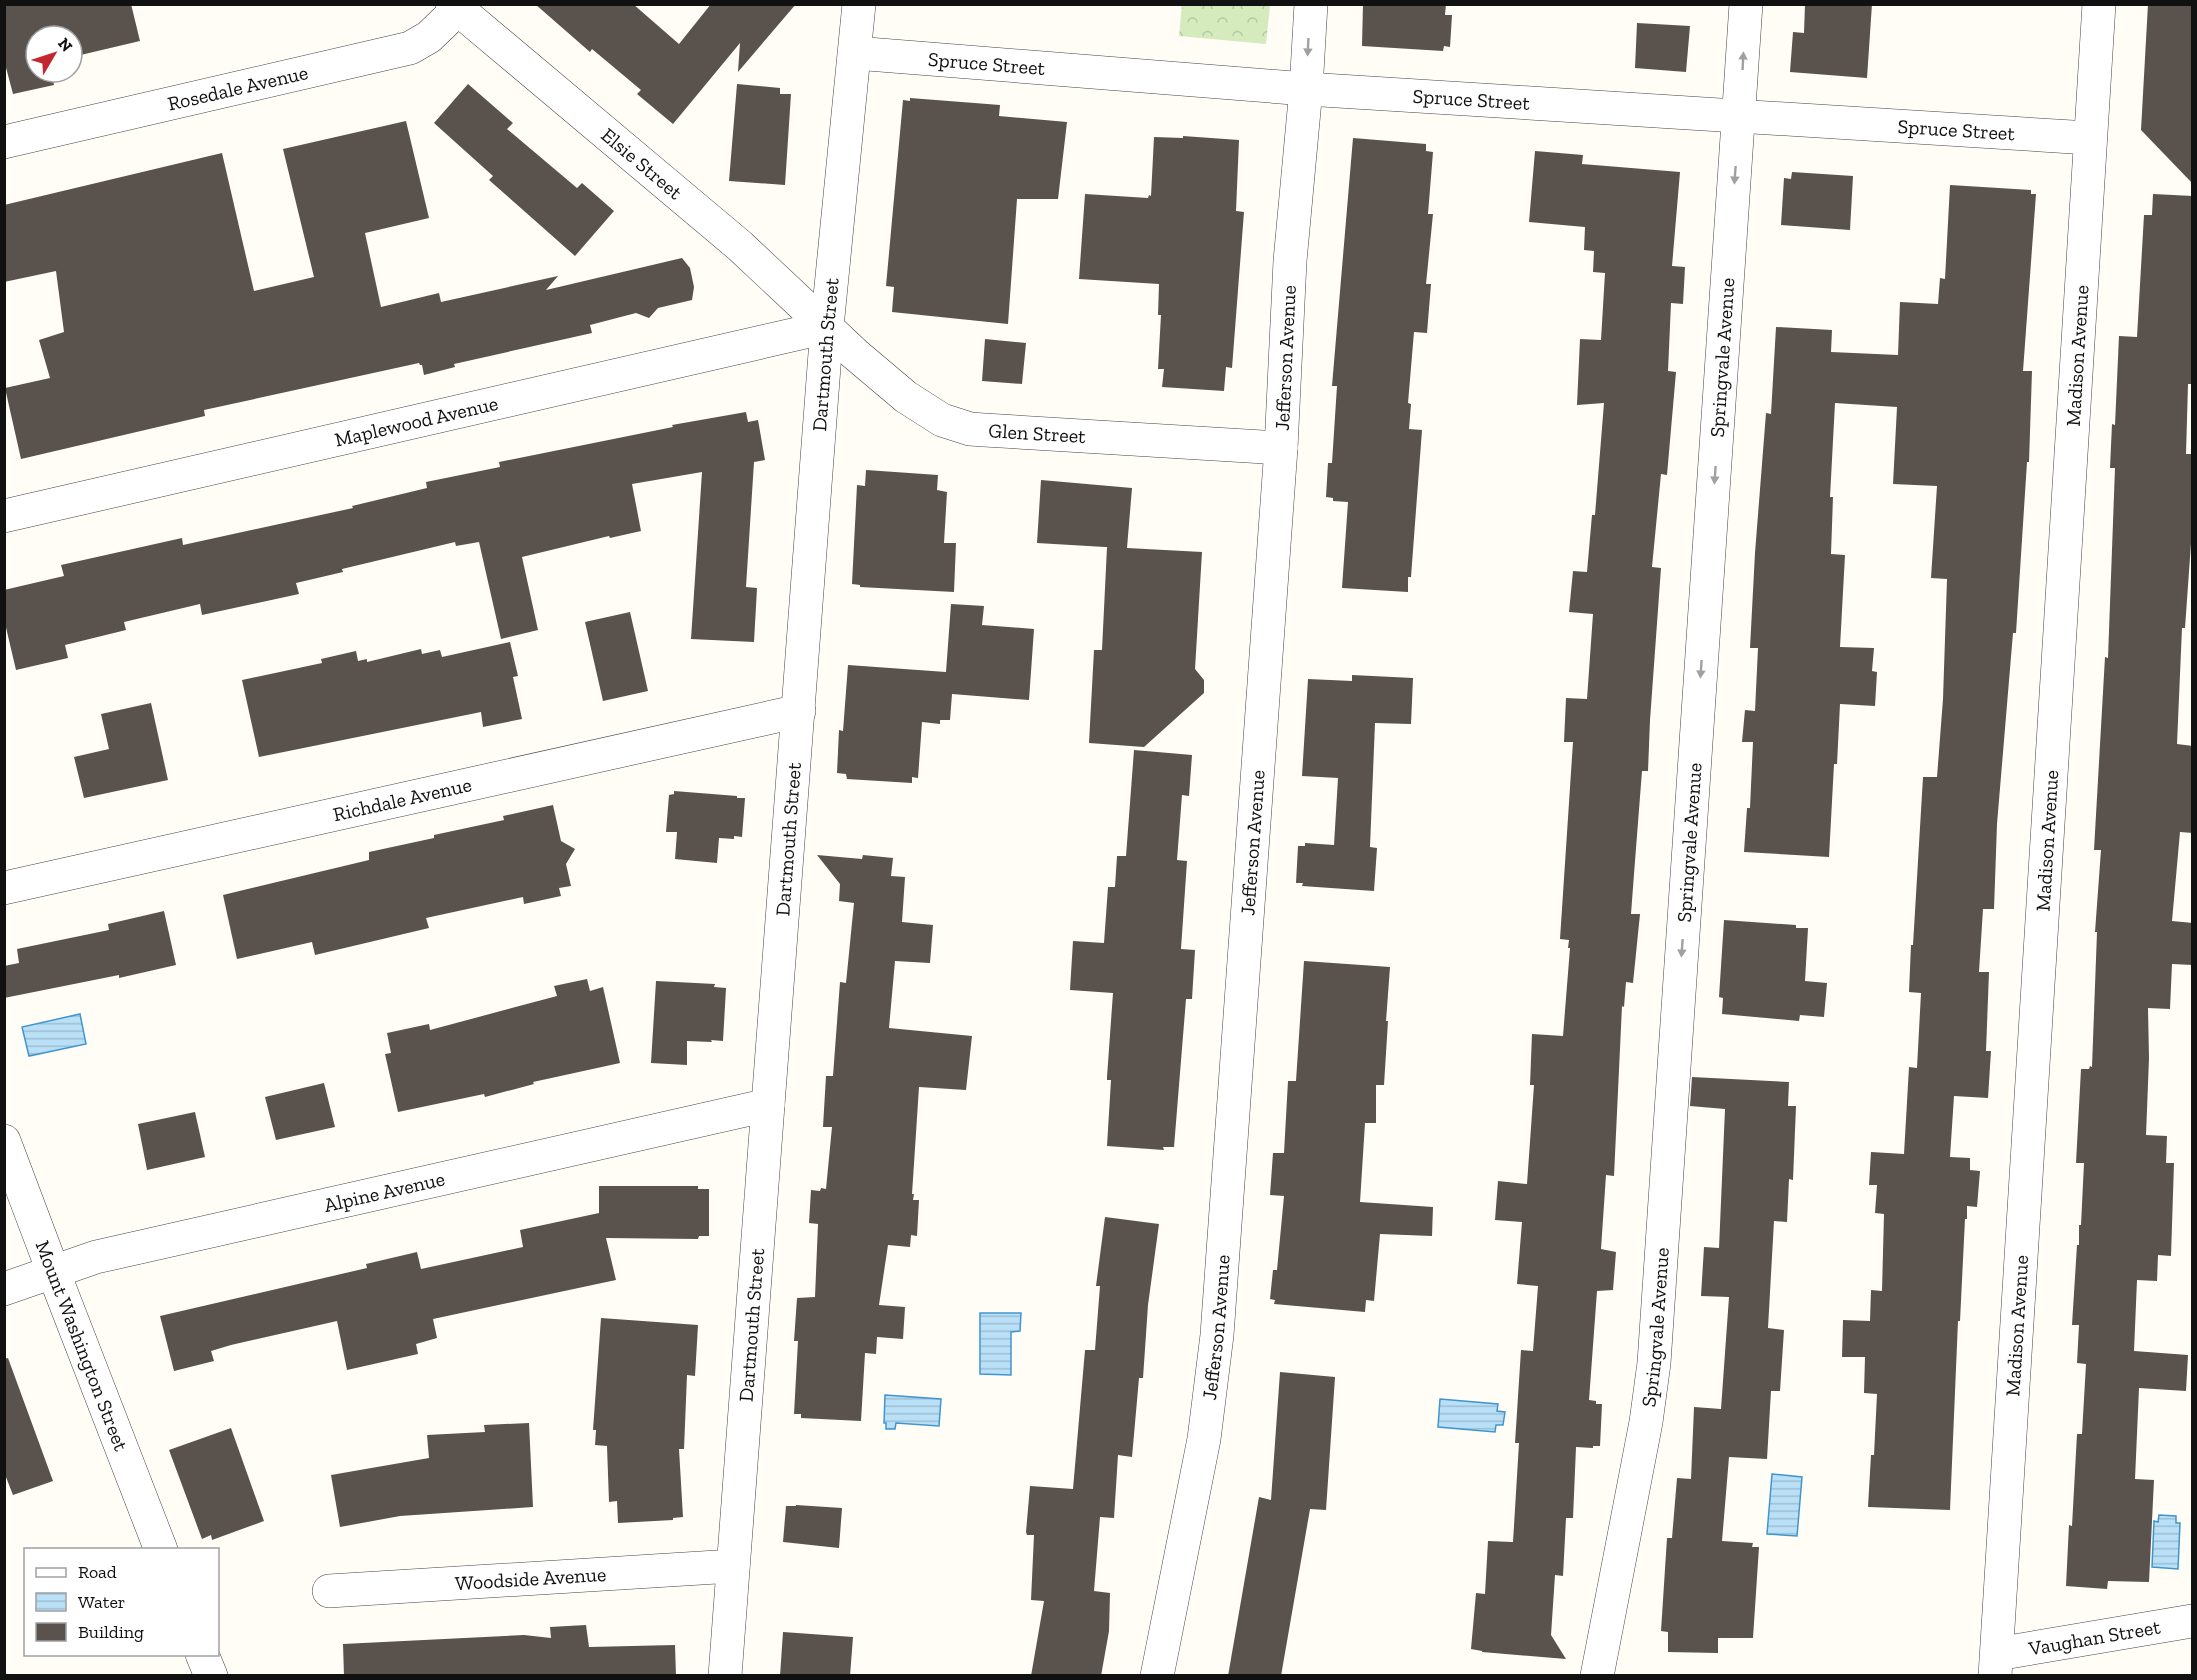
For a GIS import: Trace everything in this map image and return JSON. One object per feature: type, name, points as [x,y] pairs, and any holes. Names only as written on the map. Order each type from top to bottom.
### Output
[{"type":"street","name":"Dartmouth Street","points":[[725,1676],[800,711],[827,327],[859,4]]},
{"type":"street","name":"Jefferson Avenue","points":[[1157,1676],[1202,1451],[1214,1370],[1281,448],[1290,261],[1306,89],[1311,4]]},
{"type":"street","name":"Springvale Avenue","points":[[1597,1676],[1646,1422],[1654,1363],[1746,4]]},
{"type":"street","name":"Madison Avenue","points":[[1996,1665],[2099,4]]},
{"type":"street","name":"Rosedale Avenue","points":[[4,142],[410,48],[425,40],[455,7]]},
{"type":"street","name":"Elsie Street","points":[[455,7],[740,246],[827,327]]},
{"type":"street","name":"Spruce Street","points":[[855,53],[1306,89],[2089,138]]},
{"type":"street","name":"Glen Street","points":[[827,327],[855,354],[917,406],[956,425],[984,430],[1281,448]]},
{"type":"street","name":"Maplewood Avenue","points":[[4,516],[827,327]]},
{"type":"street","name":"Richdale Avenue","points":[[4,888],[800,711]]},
{"type":"street","name":"Alpine Avenue","points":[[4,1289],[96,1257],[768,1105]]},
{"type":"street","name":"Mount Washington Street","points":[[4,1142],[160,1548]]},
{"type":"street","name":"Woodside Avenue","points":[[329,1591],[733,1566]]},
{"type":"street","name":"Vaughan Street","points":[[1996,1665],[2193,1621]]},
{"type":"street","points":[[203,1656],[211,1676]]},
{"type":"green space","points":[[1182,4],[1270,5],[1266,44],[1179,36]]},
{"type":"water","points":[[80,1014],[86,1044],[29,1056],[22,1027]]},
{"type":"water","points":[[980,1313],[1021,1313],[1020,1331],[1011,1332],[1011,1375],[980,1374]]},
{"type":"water","points":[[885,1395],[941,1399],[939,1426],[896,1423],[895,1429],[886,1429],[886,1423],[884,1423]]},
{"type":"water","points":[[1440,1399],[1498,1404],[1497,1411],[1505,1412],[1503,1425],[1496,1425],[1495,1432],[1438,1427]]},
{"type":"water","points":[[1772,1474],[1802,1477],[1797,1536],[1767,1534]]},
{"type":"water","points":[[2159,1515],[2176,1516],[2176,1523],[2180,1523],[2178,1569],[2152,1567],[2154,1521],[2158,1522]]},
{"type":"building","points":[[4,4],[131,4],[140,41],[84,54],[84,24],[24,24],[24,84],[54,85],[13,94],[4,60]]},
{"type":"building","points":[[535,4],[633,4],[679,44],[711,4],[796,4],[738,72],[740,43],[673,124],[637,94],[641,90],[592,49],[590,52]]},
{"type":"building","points":[[1363,4],[1446,4],[1445,15],[1452,15],[1450,47],[1444,46],[1443,51],[1362,46]]},
{"type":"building","points":[[1805,4],[1872,4],[1867,78],[1790,72],[1793,32],[1804,33]]},
{"type":"building","points":[[2148,4],[2193,4],[2193,184],[2141,130]]},
{"type":"building","points":[[1637,23],[1690,26],[1686,72],[1635,68]]},
{"type":"building","points":[[468,84],[513,123],[507,129],[577,188],[582,183],[614,211],[575,256],[489,180],[493,176],[434,123]]},
{"type":"building","points":[[737,84],[780,88],[780,94],[791,94],[785,185],[729,181]]},
{"type":"building","points":[[910,98],[1000,105],[999,116],[1067,122],[1058,199],[1017,199],[1008,324],[892,312],[894,287],[886,286],[903,100],[910,101]]},
{"type":"building","points":[[406,121],[429,218],[365,233],[381,307],[439,293],[441,302],[558,276],[546,290],[682,258],[690,268],[694,287],[692,300],[658,308],[649,318],[636,313],[590,325],[592,333],[454,364],[455,367],[424,375],[422,365],[419,363],[204,410],[205,416],[21,459],[5,388],[50,378],[39,340],[64,332],[56,271],[4,282],[4,205],[222,153],[254,291],[314,277],[283,149]]},
{"type":"building","points":[[1183,136],[1239,140],[1236,211],[1244,212],[1232,368],[1226,367],[1224,391],[1162,387],[1164,369],[1158,369],[1161,315],[1158,315],[1159,284],[1079,279],[1085,194],[1148,198],[1149,195],[1151,196],[1154,137],[1183,138]]},
{"type":"building","points":[[1353,138],[1426,144],[1426,151],[1433,152],[1428,214],[1433,214],[1426,284],[1431,284],[1427,333],[1414,332],[1408,403],[1411,404],[1409,429],[1422,430],[1408,592],[1342,588],[1348,502],[1333,501],[1333,498],[1326,497],[1328,463],[1332,463],[1337,386],[1332,386]]},
{"type":"building","points":[[1535,151],[1583,155],[1582,164],[1680,172],[1672,266],[1685,267],[1683,304],[1671,303],[1668,371],[1676,372],[1667,475],[1661,474],[1652,567],[1661,568],[1648,771],[1642,771],[1631,914],[1640,914],[1633,983],[1626,982],[1624,1007],[1622,1006],[1614,1176],[1606,1175],[1601,1249],[1616,1252],[1613,1290],[1597,1291],[1589,1400],[1602,1404],[1600,1446],[1576,1447],[1573,1518],[1566,1518],[1563,1576],[1555,1575],[1551,1635],[1566,1659],[1482,1652],[1471,1649],[1476,1593],[1485,1594],[1488,1541],[1513,1542],[1519,1443],[1515,1443],[1521,1350],[1533,1351],[1538,1286],[1517,1284],[1522,1222],[1495,1220],[1498,1181],[1527,1184],[1534,1085],[1530,1085],[1532,1034],[1563,1036],[1570,948],[1568,948],[1569,940],[1560,939],[1573,742],[1564,742],[1566,698],[1587,699],[1593,614],[1569,612],[1573,571],[1587,572],[1592,515],[1595,515],[1604,403],[1577,405],[1580,339],[1601,340],[1605,273],[1593,272],[1594,251],[1584,250],[1585,227],[1529,222]]},
{"type":"building","points":[[1792,172],[1853,176],[1850,230],[1781,225],[1784,178],[1791,179]]},
{"type":"building","points":[[1950,185],[2031,190],[2031,194],[2036,194],[2023,371],[2032,371],[2029,462],[2027,462],[2016,633],[2013,633],[1997,824],[1994,909],[1983,909],[1979,972],[1989,972],[1986,1051],[1991,1051],[1988,1098],[1954,1096],[1950,1157],[1970,1158],[1970,1170],[1980,1171],[1977,1207],[1967,1206],[1967,1219],[1965,1219],[1950,1510],[1868,1507],[1871,1455],[1874,1455],[1877,1394],[1864,1393],[1865,1357],[1842,1357],[1843,1320],[1870,1321],[1871,1290],[1882,1291],[1884,1214],[1875,1213],[1877,1185],[1869,1185],[1871,1152],[1904,1154],[1909,1067],[1917,1068],[1921,993],[1909,992],[1923,777],[1937,777],[1943,699],[1947,579],[1931,578],[1937,486],[1893,484],[1897,407],[1835,403],[1830,497],[1833,497],[1831,554],[1845,555],[1840,647],[1874,648],[1872,671],[1877,672],[1875,706],[1840,704],[1829,857],[1744,852],[1747,808],[1750,808],[1753,742],[1742,742],[1745,710],[1755,711],[1758,648],[1750,648],[1755,553],[1766,413],[1771,414],[1776,327],[1832,330],[1831,352],[1898,355],[1900,302],[1938,304],[1940,278],[1945,279]]},
{"type":"building","points":[[2153,194],[2193,196],[2193,384],[2188,384],[2186,454],[2193,454],[2193,515],[2185,628],[2182,628],[2177,744],[2193,746],[2193,833],[2180,832],[2172,921],[2193,923],[2193,965],[2172,964],[2170,1009],[2148,1008],[2146,1135],[2167,1136],[2166,1163],[2174,1163],[2171,1256],[2158,1255],[2157,1281],[2137,1280],[2134,1351],[2188,1355],[2186,1391],[2139,1388],[2135,1479],[2154,1480],[2149,1582],[2108,1581],[2107,1589],[2066,1586],[2077,1434],[2082,1434],[2086,1364],[2077,1363],[2079,1325],[2072,1325],[2084,1163],[2076,1163],[2081,1069],[2092,1067],[2097,932],[2095,932],[2101,850],[2094,850],[2105,657],[2108,658],[2115,468],[2110,468],[2112,424],[2115,425],[2119,336],[2137,337],[2144,215],[2152,215]]},
{"type":"building","points":[[985,339],[1026,343],[1022,384],[982,381]]},
{"type":"building","points":[[746,412],[748,422],[758,420],[765,460],[754,462],[746,587],[757,588],[754,642],[691,639],[702,472],[632,484],[641,531],[610,538],[609,536],[522,557],[538,630],[501,639],[479,542],[456,546],[455,542],[342,569],[343,572],[296,583],[299,594],[202,615],[200,604],[124,622],[126,630],[65,645],[68,658],[16,670],[4,619],[4,590],[64,576],[61,565],[182,538],[183,545],[353,508],[352,506],[427,488],[426,482],[500,467],[499,462],[673,427],[672,425]]},
{"type":"building","points":[[866,470],[938,475],[937,490],[947,492],[944,543],[956,543],[954,592],[860,587],[860,585],[852,584],[857,485],[865,486]]},
{"type":"building","points":[[1041,480],[1132,488],[1127,548],[1202,552],[1195,669],[1204,680],[1204,693],[1144,747],[1089,743],[1094,650],[1102,650],[1107,547],[1037,543]]},
{"type":"building","points":[[951,604],[984,606],[982,625],[1034,629],[1029,700],[952,694],[950,720],[940,720],[940,724],[922,722],[918,778],[912,777],[912,783],[847,779],[846,774],[837,773],[839,730],[843,731],[848,665],[946,672]]},
{"type":"building","points":[[630,612],[648,691],[603,701],[585,622]]},
{"type":"building","points":[[510,642],[518,676],[513,677],[522,719],[483,727],[481,712],[259,757],[242,680],[322,663],[321,659],[356,651],[358,661],[367,659],[367,662],[421,649],[422,654],[440,650],[442,657]]},
{"type":"building","points":[[1352,675],[1413,678],[1411,724],[1375,723],[1370,847],[1377,848],[1374,891],[1302,886],[1303,883],[1296,883],[1298,846],[1305,846],[1305,843],[1334,845],[1338,778],[1302,776],[1308,679],[1352,681]]},
{"type":"building","points":[[151,703],[168,780],[84,798],[74,757],[109,749],[101,714]]},
{"type":"building","points":[[1134,750],[1192,755],[1189,796],[1182,795],[1177,860],[1187,861],[1181,949],[1195,950],[1192,999],[1186,999],[1174,1147],[1163,1147],[1164,1150],[1107,1146],[1111,1080],[1107,1080],[1107,1077],[1113,993],[1070,990],[1073,941],[1104,943],[1108,887],[1115,887],[1117,856],[1126,856]]},
{"type":"building","points":[[674,791],[745,798],[742,837],[719,838],[717,863],[675,859],[677,832],[666,832],[669,795],[674,794]]},
{"type":"building","points":[[553,805],[561,841],[575,849],[566,864],[571,886],[559,888],[561,896],[524,904],[523,897],[426,918],[429,928],[315,955],[312,942],[237,959],[223,895],[369,860],[369,852],[434,838],[434,835],[504,820],[503,816]]},
{"type":"building","points":[[817,855],[862,859],[863,855],[893,858],[891,876],[905,877],[902,922],[933,925],[930,963],[895,961],[889,1028],[972,1036],[966,1090],[919,1087],[912,1194],[914,1194],[913,1200],[919,1200],[917,1236],[911,1235],[910,1247],[888,1245],[879,1305],[905,1307],[903,1339],[877,1337],[876,1354],[865,1353],[861,1421],[801,1418],[801,1414],[794,1414],[798,1341],[794,1341],[797,1298],[815,1297],[818,1224],[809,1223],[811,1190],[826,1189],[832,1127],[823,1127],[826,1076],[833,1076],[840,982],[846,983],[854,903],[839,901],[840,884]]},
{"type":"building","points":[[164,911],[176,965],[119,978],[119,975],[4,998],[4,966],[19,963],[17,949],[109,930],[108,924]]},
{"type":"building","points":[[1724,920],[1796,925],[1796,928],[1808,928],[1805,981],[1827,983],[1824,1017],[1800,1015],[1799,1021],[1722,1014],[1723,998],[1719,997]]},
{"type":"building","points":[[1304,961],[1390,967],[1384,1085],[1376,1085],[1376,1123],[1365,1123],[1360,1202],[1433,1207],[1432,1236],[1380,1234],[1374,1301],[1366,1300],[1365,1312],[1274,1304],[1275,1300],[1270,1299],[1273,1270],[1277,1270],[1284,1196],[1270,1195],[1273,1153],[1284,1153],[1288,1081],[1296,1081]]},
{"type":"building","points":[[587,979],[590,991],[603,987],[620,1063],[533,1082],[534,1084],[485,1097],[484,1094],[398,1112],[385,1054],[391,1053],[387,1033],[429,1024],[430,1030],[557,996],[554,986]]},
{"type":"building","points":[[656,981],[715,984],[714,987],[726,988],[723,1041],[687,1041],[687,1065],[651,1063]]},
{"type":"building","points":[[1692,1077],[1789,1082],[1788,1106],[1796,1106],[1793,1180],[1789,1179],[1787,1222],[1774,1221],[1768,1328],[1784,1330],[1780,1391],[1771,1391],[1767,1459],[1729,1457],[1722,1541],[1753,1543],[1752,1547],[1759,1547],[1753,1638],[1718,1638],[1718,1653],[1668,1652],[1668,1632],[1661,1631],[1667,1538],[1672,1538],[1677,1478],[1691,1479],[1694,1407],[1721,1409],[1729,1297],[1701,1296],[1704,1247],[1719,1248],[1725,1109],[1690,1106]]},
{"type":"building","points":[[324,1083],[335,1127],[276,1140],[265,1097]]},
{"type":"building","points":[[195,1112],[205,1157],[147,1170],[138,1124]]},
{"type":"building","points":[[599,1186],[698,1186],[698,1189],[709,1189],[709,1236],[699,1236],[698,1239],[606,1238],[616,1280],[433,1319],[437,1338],[416,1344],[418,1354],[347,1370],[337,1321],[211,1351],[214,1361],[174,1371],[160,1316],[367,1268],[366,1264],[417,1252],[421,1269],[523,1247],[520,1230],[599,1213]]},
{"type":"building","points":[[1105,1217],[1159,1224],[1148,1305],[1143,1378],[1139,1378],[1132,1457],[1118,1455],[1114,1518],[1100,1517],[1094,1591],[1110,1593],[1109,1631],[1101,1676],[1031,1676],[1044,1601],[1031,1600],[1034,1535],[1027,1535],[1026,1532],[1030,1486],[1073,1489],[1085,1350],[1095,1350],[1100,1286],[1096,1286]]},
{"type":"building","points":[[601,1318],[698,1325],[695,1376],[687,1375],[684,1449],[679,1449],[683,1517],[673,1518],[673,1520],[618,1523],[617,1501],[609,1502],[607,1446],[595,1445],[596,1430],[593,1430]]},
{"type":"building","points":[[8,1358],[53,1481],[13,1495],[4,1472],[4,1359]]},
{"type":"building","points":[[1280,1372],[1335,1377],[1326,1510],[1310,1509],[1281,1676],[1228,1676],[1259,1497],[1271,1500]]},
{"type":"building","points":[[529,1423],[533,1507],[400,1516],[340,1527],[331,1475],[429,1458],[427,1435],[485,1432],[484,1425]]},
{"type":"building","points":[[231,1428],[264,1521],[212,1540],[211,1535],[202,1539],[169,1450]]},
{"type":"building","points":[[786,1506],[842,1508],[839,1548],[783,1542]]},
{"type":"building","points":[[586,1625],[589,1647],[675,1645],[676,1676],[344,1676],[343,1644],[524,1635],[551,1638],[550,1627]]},
{"type":"building","points":[[783,1632],[853,1637],[850,1676],[780,1676]]}]
